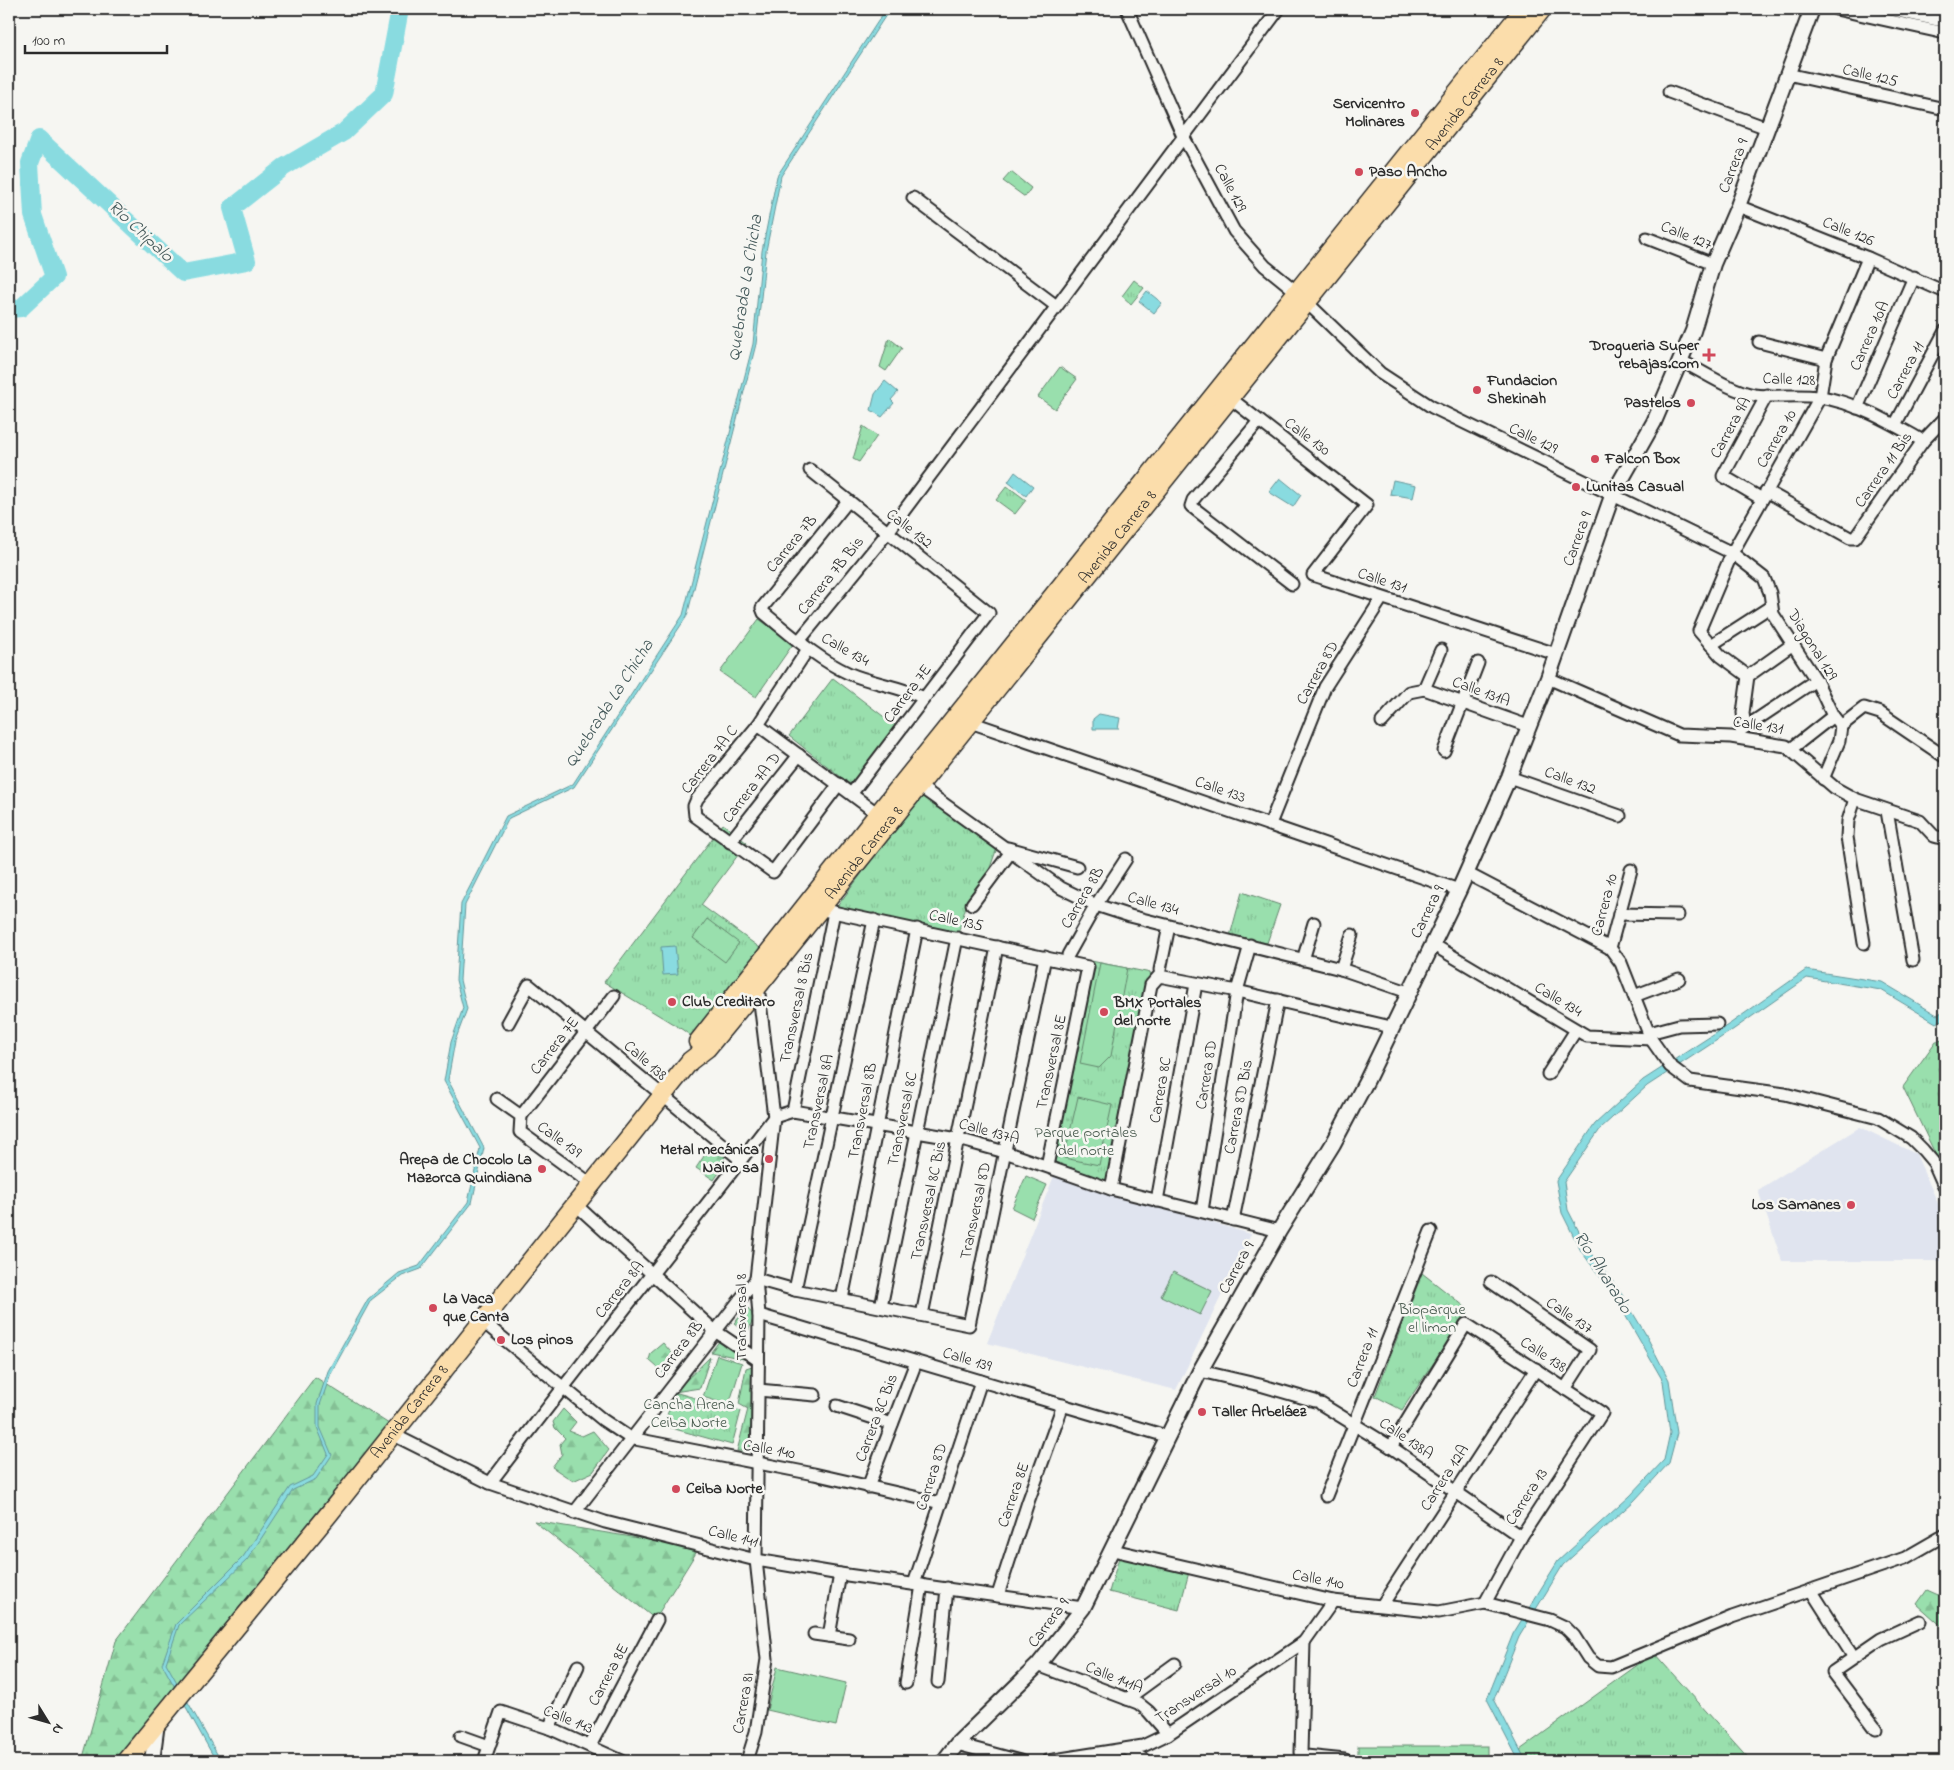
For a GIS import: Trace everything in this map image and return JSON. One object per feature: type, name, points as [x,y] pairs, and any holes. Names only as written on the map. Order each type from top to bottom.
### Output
[{"type":"main road","name":"Avenida Carrera 8","points":[[126,1761],[392,1434],[690,1061],[707,1048],[758,986],[827,910],[919,786],[1230,398],[1301,298],[1524,9]]},
{"type":"main road","name":"Avenida Carrera 8","points":[[690,1061],[698,1042],[717,1015],[878,814],[1301,298],[1542,9]]},
{"type":"street","name":"Calle 129","points":[[1127,9],[1183,136],[1234,231],[1265,266],[1380,373],[1432,407],[1732,553],[1764,578]]},
{"type":"street","name":"Carrera 7B Bis","points":[[758,725],[803,645],[1055,305],[1279,9]]},
{"type":"street","name":"Carrera 9","points":[[944,1761],[957,1744],[1038,1665],[1082,1608],[1113,1550],[1166,1436],[1200,1371],[1279,1231],[1333,1144],[1367,1080],[1459,890],[1509,777],[1548,678],[1612,496],[1654,422],[1693,331],[1713,264],[1738,206],[1812,9]]},
{"type":"street","points":[[1836,9],[1945,33]]},
{"type":"street","points":[[1889,9],[1939,14]]},
{"type":"street","name":"Calle 125","points":[[1787,74],[1945,109]]},
{"type":"street","points":[[1669,92],[1767,128]]},
{"type":"street","points":[[913,198],[1055,305]]},
{"type":"street","name":"Calle 126","points":[[1738,206],[1914,277],[1945,292]]},
{"type":"street","name":"Calle 127","points":[[1646,238],[1713,264]]},
{"type":"street","name":"Carrera 10","points":[[1710,645],[1700,631],[1732,553],[1820,397],[1826,359],[1868,258]]},
{"type":"street","name":"Carrera 10A","points":[[1857,408],[1914,277]]},
{"type":"street","name":"Carrera 11","points":[[1895,425],[1945,331]]},
{"type":"street","points":[[1759,342],[1826,359]]},
{"type":"street","name":"Calle 128","points":[[1681,361],[1739,390],[1767,395],[1820,397],[1857,408],[1895,425],[1923,441]]},
{"type":"street","name":"Carrera 9A","points":[[1764,495],[1723,476],[1767,395]]},
{"type":"street","name":"Calle 130","points":[[1230,398],[1367,505],[1366,509],[1313,575]]},
{"type":"street","name":"Carrera 11 Bis","points":[[1764,495],[1850,538],[1858,536],[1923,441],[1945,418]]},
{"type":"street","points":[[1259,421],[1193,500],[1191,506],[1292,584]]},
{"type":"street","name":"Calle 132","points":[[810,470],[988,613]]},
{"type":"street","name":"Carrera 7B","points":[[762,608],[848,501]]},
{"type":"street","name":"Calle 131","points":[[1313,575],[1556,654]]},
{"type":"street","name":"Diagonal 129","points":[[1764,578],[1770,593],[1770,607],[1816,680],[1833,716],[1841,726]]},
{"type":"street","name":"Carrera 8D","points":[[1270,824],[1325,687],[1382,598]]},
{"type":"street","points":[[1748,676],[1710,645],[1770,607]]},
{"type":"street","name":"Calle 134","points":[[762,608],[764,613],[803,645],[846,672],[871,682],[894,686],[924,698]]},
{"type":"street","name":"Carrera 7E","points":[[852,793],[988,613]]},
{"type":"street","points":[[1745,727],[1743,713],[1748,676],[1793,644]]},
{"type":"street","points":[[1382,722],[1410,692],[1424,689],[1441,650]]},
{"type":"street","points":[[1444,751],[1478,663]]},
{"type":"street","name":"Calle 131","points":[[1548,678],[1668,732],[1679,735],[1731,737],[1786,746],[1792,749],[1823,780],[1855,800],[1887,812],[1920,821],[1934,836],[1945,839]]},
{"type":"street","points":[[1731,737],[1816,680]]},
{"type":"street","name":"Calle 131A","points":[[1424,689],[1528,726]]},
{"type":"street","points":[[1823,780],[1839,741],[1841,726],[1864,708],[1880,713],[1943,756]]},
{"type":"street","points":[[1792,749],[1833,716]]},
{"type":"street","name":"Calle 133","points":[[970,722],[1459,890]]},
{"type":"street","points":[[758,725],[878,814]]},
{"type":"street","name":"Carrera 7A C","points":[[730,842],[695,816],[694,806],[697,799],[758,725]]},
{"type":"street","name":"Carrera 7A D","points":[[730,842],[799,755]]},
{"type":"street","name":"Calle 132","points":[[1509,777],[1620,816]]},
{"type":"street","points":[[730,842],[773,872],[839,784]]},
{"type":"street","name":"Calle 134","points":[[919,786],[1061,888],[1096,905],[1169,926],[1341,969],[1408,992]]},
{"type":"street","points":[[1855,800],[1848,821],[1848,837],[1864,943]]},
{"type":"street","points":[[1887,812],[1913,960]]},
{"type":"street","points":[[972,904],[1006,849],[1077,867]]},
{"type":"street","name":"Carrera 8B","points":[[1068,955],[1096,905],[1126,859]]},
{"type":"street","name":"Carrera 10","points":[[1610,948],[1631,870]]},
{"type":"street","points":[[1466,873],[1610,948],[1622,963],[1650,1036],[1670,1066],[1690,1081],[1725,1088],[1785,1094],[1878,1118],[1911,1138],[1924,1150],[1934,1163],[1945,1188]]},
{"type":"street","name":"Calle 135","points":[[827,910],[1085,965]]},
{"type":"street","name":"Transversal 8 Bis","points":[[792,1111],[827,910]]},
{"type":"street","points":[[1619,914],[1678,915]]},
{"type":"street","name":"Transversal 8A","points":[[795,1290],[874,920]]},
{"type":"street","points":[[1302,960],[1314,923]]},
{"type":"street","points":[[1160,970],[1169,926]]},
{"type":"street","name":"Transversal 8B","points":[[842,1299],[917,929]]},
{"type":"street","points":[[1341,969],[1352,935]]},
{"type":"street","name":"Transversal 8C","points":[[881,1307],[957,938]]},
{"type":"street","name":"Calle 134","points":[[1432,944],[1587,1036],[1650,1036],[1679,1025],[1717,1024]]},
{"type":"street","name":"Carrera 8D","points":[[1202,1211],[1237,991],[1250,945]]},
{"type":"street","name":"Transversal 8C Bis","points":[[922,1315],[997,947]]},
{"type":"street","name":"Transversal 8D","points":[[922,1315],[969,1325],[1045,957]]},
{"type":"street","name":"Transversal 8E","points":[[1047,1166],[1088,967],[1085,965]]},
{"type":"street","points":[[1111,1189],[1151,985],[1159,976],[1237,991],[1392,1027]]},
{"type":"street","points":[[1634,996],[1679,978]]},
{"type":"street","name":"Carrera 8C","points":[[1157,1201],[1196,984]]},
{"type":"street","name":"Calle 138","points":[[508,1023],[529,985],[586,1031],[662,1097],[741,1160]]},
{"type":"street","name":"Transversal 8","points":[[758,986],[774,1117],[756,1279],[759,1315],[756,1560],[766,1649]]},
{"type":"street","name":"Carrera 7E","points":[[521,1116],[614,996]]},
{"type":"street","name":"Carrera 8D Bis","points":[[1233,1220],[1278,1000]]},
{"type":"street","points":[[1548,1074],[1576,1030]]},
{"type":"street","name":"Calle 139","points":[[497,1099],[521,1116],[520,1132],[591,1184]]},
{"type":"street","name":"Calle 137A","points":[[774,1117],[792,1111],[958,1139],[1005,1152],[1111,1189],[1279,1231]]},
{"type":"street","name":"Carrera 8A","points":[[490,1483],[562,1387],[653,1274],[774,1117]]},
{"type":"street","points":[[575,1204],[715,1331],[758,1360]]},
{"type":"street","name":"Carrera 11","points":[[1326,1496],[1430,1231]]},
{"type":"street","points":[[756,1279],[795,1290],[922,1315]]},
{"type":"street","name":"Carrera 8B","points":[[574,1513],[630,1438],[756,1279]]},
{"type":"street","name":"Calle 137","points":[[1491,1282],[1590,1350],[1566,1389]]},
{"type":"street","name":"Calle 139","points":[[759,1315],[1166,1436]]},
{"type":"street","name":"Calle 140","points":[[482,1321],[562,1387],[630,1438],[941,1503]]},
{"type":"street","name":"Calle 138","points":[[1392,1447],[1466,1324],[1602,1413]]},
{"type":"street","name":"Carrera 8C Bis","points":[[868,1487],[916,1362]]},
{"type":"street","name":"Carrera 12A","points":[[1382,1605],[1536,1369]]},
{"type":"street","name":"Calle 138A","points":[[1200,1371],[1260,1385],[1318,1402],[1392,1447],[1521,1537]]},
{"type":"street","name":"Carrera 8D","points":[[906,1683],[918,1585],[941,1503],[980,1381]]},
{"type":"street","points":[[758,1390],[815,1395]]},
{"type":"street","name":"Carrera 8E","points":[[998,1595],[1028,1502],[1063,1405]]},
{"type":"street","points":[[837,1406],[892,1424]]},
{"type":"street","name":"Carrera 13","points":[[1485,1603],[1521,1537],[1602,1413]]},
{"type":"street","name":"Calle 141","points":[[392,1434],[490,1483],[574,1513],[756,1560],[840,1574],[1082,1608]]},
{"type":"street","name":"Calle 140","points":[[1113,1550],[1333,1601],[1439,1612],[1485,1603],[1565,1627],[1574,1636],[1588,1658],[1598,1666],[1611,1667],[1732,1618],[1905,1558],[1945,1535]]},
{"type":"street","points":[[830,1636],[840,1574]]},
{"type":"street","points":[[938,1682],[947,1588]]},
{"type":"street","points":[[1811,1590],[1854,1656]]},
{"type":"street","name":"Transversal 10","points":[[1048,1761],[1143,1746],[1168,1734],[1304,1642],[1333,1601]]},
{"type":"street","name":"Carrera 8E","points":[[590,1746],[657,1620]]},
{"type":"street","points":[[1876,1729],[1833,1672],[1881,1639],[1920,1621]]},
{"type":"street","points":[[814,1634],[849,1639]]},
{"type":"street","points":[[1304,1642],[1301,1753],[1306,1756],[1345,1760]]},
{"type":"street","name":"Carrera 8I","points":[[748,1761],[756,1732],[765,1680],[766,1649]]},
{"type":"street","points":[[1127,1699],[1175,1664]]},
{"type":"street","name":"Calle 141A","points":[[1038,1665],[1127,1699],[1148,1711],[1168,1734]]},
{"type":"street","points":[[549,1728],[578,1666]]},
{"type":"street","name":"Calle 143","points":[[489,1746],[501,1712],[549,1728],[619,1761]]},
{"type":"street","points":[[152,1761],[157,1724]]},
{"type":"street","points":[[461,1736],[489,1746],[484,1761]]},
{"type":"street","points":[[957,1744],[1020,1761]]},
{"type":"street","points":[[1127,1749],[1146,1761]]},
{"type":"shaded area","name":"Los Samanes","points":[[1860,1127],[1916,1154],[1945,1219],[1945,1261],[1782,1261],[1758,1190]]},
{"type":"shaded area","points":[[1054,1176],[1251,1234],[1176,1390],[987,1343]]},
{"type":"green space","points":[[1011,172],[1031,188],[1025,197],[1003,181]]},
{"type":"green space","points":[[1134,280],[1144,288],[1131,304],[1122,296]]},
{"type":"green space","points":[[889,338],[902,348],[886,371],[880,367]]},
{"type":"green space","points":[[1060,367],[1077,379],[1055,409],[1038,397]]},
{"type":"green space","points":[[863,426],[877,436],[859,462],[853,459]]},
{"type":"green space","points":[[1007,486],[1026,500],[1015,514],[996,500]]},
{"type":"green space","points":[[759,619],[793,644],[756,697],[720,672]]},
{"type":"green space","points":[[833,678],[900,729],[855,788],[789,736]]},
{"type":"green space","points":[[920,795],[997,848],[982,890],[968,899],[958,934],[836,908]]},
{"type":"green space","points":[[723,824],[747,843],[701,905],[767,953],[697,1041],[683,1030],[604,982]]},
{"type":"green space","points":[[1242,892],[1280,905],[1267,943],[1230,936]]},
{"type":"green space","points":[[707,919],[739,943],[725,962],[693,938]]},
{"type":"green space","name":"Parque portales del norte","points":[[1091,961],[1151,973],[1108,1188],[1066,1172],[1051,1158]]},
{"type":"green space","name":"BMX Portales del norte","points":[[1100,963],[1127,968],[1111,1056],[1099,1068],[1080,1064]]},
{"type":"green space","points":[[1945,1040],[1945,1174],[1903,1087],[1936,1041]]},
{"type":"green space","points":[[1078,1097],[1112,1105],[1099,1165],[1064,1158]]},
{"type":"green space","points":[[718,1143],[726,1150],[723,1167],[714,1180],[696,1168],[706,1153]]},
{"type":"green space","points":[[1026,1176],[1047,1185],[1032,1218],[1012,1208]]},
{"type":"green space","points":[[1173,1272],[1212,1291],[1200,1315],[1161,1296]]},
{"type":"green space","name":"Bioparque el limon","points":[[1422,1273],[1469,1310],[1402,1410],[1375,1396]]},
{"type":"green space","points":[[748,1308],[754,1317],[747,1333],[734,1323]]},
{"type":"green space","points":[[720,1340],[753,1361],[711,1352]]},
{"type":"green space","points":[[663,1343],[677,1359],[666,1375],[649,1360],[651,1353]]},
{"type":"green space","points":[[717,1355],[742,1363],[729,1405],[703,1397]]},
{"type":"green space","points":[[710,1357],[700,1388],[674,1392]]},
{"type":"green space","points":[[752,1366],[754,1409],[752,1440],[750,1451],[737,1451],[748,1409],[739,1404],[746,1368]]},
{"type":"green space","points":[[315,1377],[389,1424],[114,1761],[82,1761],[116,1641]]},
{"type":"green space","name":"Cancha Arena Ceiba Norte","points":[[674,1392],[741,1411],[732,1445],[664,1426]]},
{"type":"green space","points":[[563,1409],[576,1422],[569,1431],[582,1436],[593,1431],[609,1450],[593,1472],[573,1481],[552,1467],[562,1454],[560,1444],[565,1438],[555,1428],[553,1422]]},
{"type":"green space","points":[[534,1521],[699,1548],[655,1619]]},
{"type":"green space","points":[[1120,1554],[1189,1572],[1179,1610],[1109,1592]]},
{"type":"green space","points":[[1927,1590],[1945,1598],[1945,1629],[1917,1604]]},
{"type":"green space","points":[[1654,1653],[1751,1761],[1526,1761],[1520,1750]]},
{"type":"green space","points":[[777,1667],[846,1683],[836,1726],[767,1710]]},
{"type":"green space","points":[[1358,1746],[1487,1746],[1487,1761],[1358,1761]]},
{"type":"water","points":[[886,9],[890,9],[781,176],[766,251],[756,344],[687,616],[574,787],[509,818],[465,905],[460,980],[467,1009],[455,1041],[448,1080],[484,1148],[472,1203],[421,1269],[402,1276],[371,1300],[331,1373],[320,1405],[320,1427],[332,1455],[316,1479],[293,1490],[247,1560],[179,1625],[166,1663],[221,1761],[216,1761],[162,1664],[176,1624],[243,1557],[290,1487],[313,1476],[328,1454],[317,1427],[317,1404],[328,1371],[368,1299],[399,1273],[419,1266],[468,1202],[480,1148],[444,1081],[451,1042],[463,1008],[456,980],[461,904],[506,816],[573,784],[683,615],[753,344],[762,251],[777,176]]},
{"type":"water","points":[[1147,291],[1162,303],[1154,313],[1139,301]]},
{"type":"water","points":[[885,381],[898,392],[891,400],[894,403],[882,417],[871,410],[875,394]]},
{"type":"water","points":[[1015,472],[1033,486],[1026,496],[1008,482]]},
{"type":"water","points":[[1280,478],[1301,495],[1293,507],[1269,492]]},
{"type":"water","points":[[1393,480],[1416,485],[1413,498],[1390,494]]},
{"type":"water","points":[[1099,714],[1120,718],[1118,729],[1093,729],[1093,719]]},
{"type":"water","points":[[675,946],[678,974],[663,975],[661,947]]},
{"type":"water","name":"Río Alvarado","points":[[1806,970],[1882,982],[1937,1015],[1945,1010],[1945,1018],[1936,1023],[1881,990],[1807,978],[1647,1086],[1601,1128],[1564,1182],[1568,1210],[1587,1247],[1619,1290],[1645,1333],[1669,1380],[1677,1433],[1669,1463],[1634,1501],[1563,1565],[1519,1637],[1494,1699],[1526,1761],[1519,1761],[1487,1699],[1513,1634],[1558,1561],[1630,1496],[1664,1460],[1670,1433],[1663,1381],[1613,1294],[1581,1251],[1562,1213],[1556,1181],[1595,1124],[1643,1080],[1731,1023]]},
{"type":"waterway","name":"Río Chipalo","points":[[9,309],[21,308],[54,277],[33,215],[30,163],[39,139],[183,273],[247,261],[232,208],[284,167],[344,132],[384,94],[400,9]]},
{"type":"place","name":"Servicentro Molinares","points":[[1415,113]]},
{"type":"place","name":"Paso Ancho","points":[[1359,172]]},
{"type":"place","name":"Drogueria Super rebajas.com","points":[[1709,355]]},
{"type":"place","name":"Fundacion Shekinah","points":[[1477,390]]},
{"type":"place","name":"Pastelos","points":[[1691,403]]},
{"type":"place","name":"Falcon Box","points":[[1595,459]]},
{"type":"place","name":"Lunitas Casual","points":[[1576,487]]},
{"type":"place","name":"Club Creditaro","points":[[672,1002]]},
{"type":"place","name":"BMX Portales del norte","points":[[1104,1012]]},
{"type":"place","name":"Metal mecánica Nairo sa","points":[[769,1159]]},
{"type":"place","name":"Arepa de Chocolo La Mazorca Quindiana","points":[[542,1169]]},
{"type":"place","name":"Los Samanes","points":[[1851,1205]]},
{"type":"place","name":"La Vaca que Canta","points":[[433,1308]]},
{"type":"place","name":"Los pinos","points":[[501,1340]]},
{"type":"place","name":"Taller Arbeláez","points":[[1202,1412]]},
{"type":"place","name":"Ceiba Norte","points":[[676,1489]]},
{"type":"water label","name":"Quebrada La Chicha","points":[[746,288]]},
{"type":"water label","name":"Quebrada La Chicha","points":[[610,704]]}]
